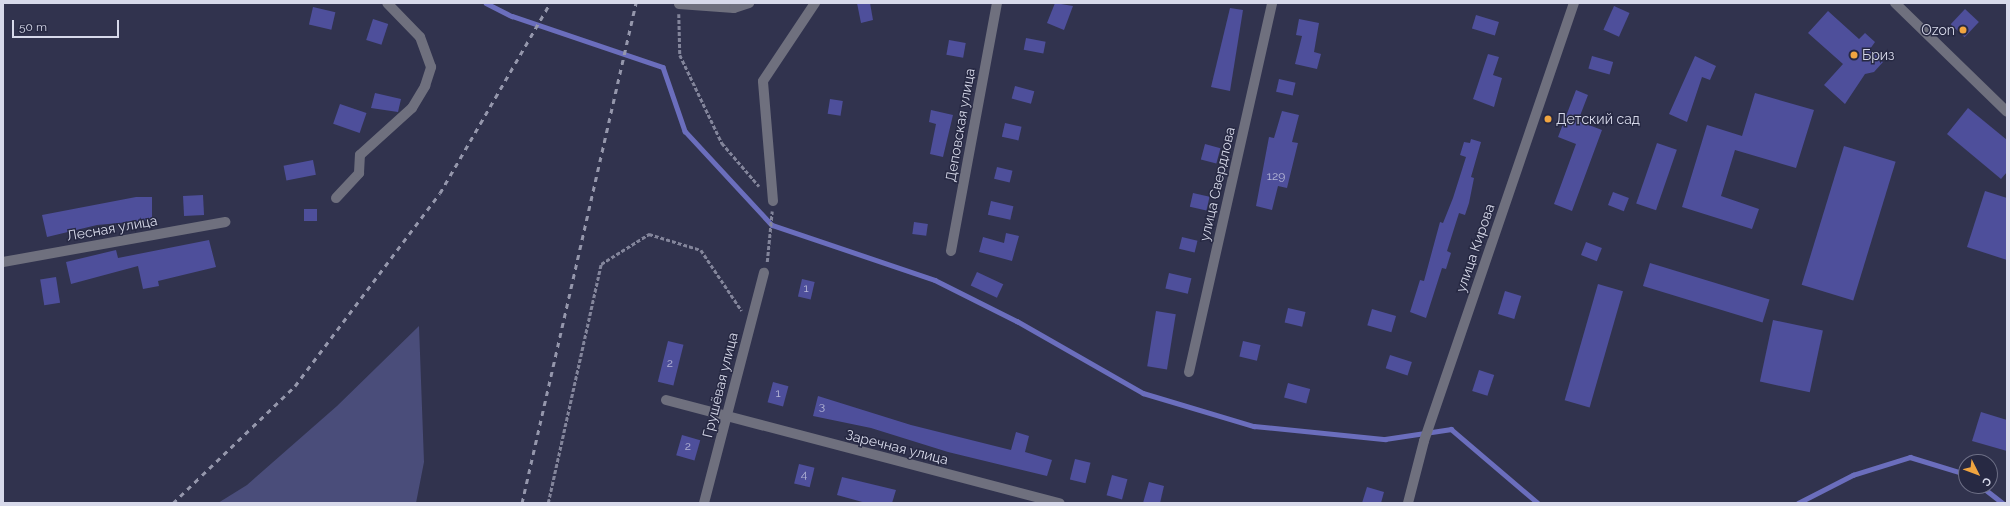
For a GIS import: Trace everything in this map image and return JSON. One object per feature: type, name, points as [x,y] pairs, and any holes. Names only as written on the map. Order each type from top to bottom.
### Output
[{"type":"street","points":[[336,198],[359,173],[360,155],[412,108],[425,86],[431,67],[420,37],[387,3]]},
{"type":"street","points":[[679,4],[734,8],[749,3]]},
{"type":"street","points":[[773,201],[763,81],[815,3]]},
{"type":"street","name":"Деповская улица","points":[[951,251],[997,3]]},
{"type":"street","name":"улица Свердлова","points":[[1189,372],[1272,3]]},
{"type":"street","name":"улица Кирова","points":[[1408,503],[1424,440],[1574,3]]},
{"type":"street","points":[[1895,3],[2007,112]]},
{"type":"street","name":"Лесная улица","points":[[3,262],[225,222]]},
{"type":"street","name":"Грушёвая улица","points":[[704,503],[728,418],[750,322],[764,273]]},
{"type":"street","name":"Заречная улица","points":[[666,400],[728,418],[1060,503]]},
{"type":"path","points":[[679,4],[680,55],[692,82],[722,143],[773,201]]},
{"type":"path","points":[[764,273],[771,243],[772,219]]},
{"type":"path","points":[[548,503],[601,264],[649,234],[701,250],[750,322]]},
{"type":"shaded area","points":[[419,326],[424,462],[416,503],[218,503],[247,485],[337,406]]},
{"type":"building","points":[[857,3],[870,3],[873,20],[861,23]]},
{"type":"building","points":[[1055,3],[1073,6],[1064,30],[1047,23]]},
{"type":"building","points":[[1614,6],[1630,13],[1619,37],[1603,30]]},
{"type":"building","points":[[313,7],[335,12],[331,30],[309,25]]},
{"type":"building","points":[[1230,8],[1243,10],[1230,91],[1211,87]]},
{"type":"building","points":[[1965,9],[1979,22],[1965,37],[1951,24]]},
{"type":"building","name":"Бриз","points":[[1828,11],[1859,39],[1865,33],[1875,42],[1870,49],[1883,62],[1874,72],[1865,74],[1845,104],[1824,85],[1843,64],[1808,33]]},
{"type":"building","points":[[1476,15],[1499,22],[1495,35],[1472,28]]},
{"type":"building","points":[[373,19],[388,24],[381,45],[366,40]]},
{"type":"building","points":[[1299,19],[1319,23],[1314,52],[1321,54],[1317,69],[1295,64],[1302,36],[1296,35]]},
{"type":"building","points":[[1026,38],[1046,42],[1043,54],[1024,50]]},
{"type":"building","points":[[949,40],[966,43],[963,58],[946,55]]},
{"type":"building","points":[[1488,54],[1499,57],[1493,75],[1502,78],[1494,107],[1473,99]]},
{"type":"building","points":[[1592,56],[1613,62],[1610,75],[1588,68]]},
{"type":"building","points":[[1695,56],[1716,66],[1710,80],[1702,77],[1687,122],[1669,114]]},
{"type":"building","points":[[1279,79],[1296,83],[1293,95],[1276,92]]},
{"type":"building","points":[[1015,86],[1034,91],[1031,104],[1012,99]]},
{"type":"building","points":[[1576,90],[1588,95],[1578,121],[1602,130],[1572,211],[1554,204],[1576,144],[1558,137]]},
{"type":"building","points":[[375,93],[401,99],[398,112],[371,108]]},
{"type":"building","points":[[1755,93],[1814,110],[1796,168],[1735,150],[1721,196],[1759,209],[1752,229],[1682,207],[1707,125],[1742,136]]},
{"type":"building","points":[[830,99],[843,101],[840,116],[828,114]]},
{"type":"building","points":[[340,104],[366,113],[360,133],[333,124]]},
{"type":"building","points":[[1968,108],[2007,140],[2007,172],[2001,179],[1947,134]]},
{"type":"building","points":[[931,110],[953,115],[943,157],[930,154],[936,124],[929,122]]},
{"type":"building","points":[[1282,111],[1299,115],[1292,142],[1298,143],[1287,188],[1278,186],[1272,210],[1256,206],[1269,137],[1274,138]]},
{"type":"building","points":[[1005,123],[1022,127],[1018,140],[1002,137]]},
{"type":"building","points":[[1471,139],[1481,142],[1471,177],[1474,178],[1469,203],[1465,215],[1459,213],[1447,251],[1451,253],[1446,269],[1442,268],[1426,318],[1410,312],[1420,280],[1424,281],[1440,222],[1443,223],[1453,198],[1466,157],[1460,155],[1464,142],[1470,143]]},
{"type":"building","points":[[1657,143],[1677,150],[1656,210],[1636,204]]},
{"type":"building","points":[[1205,144],[1220,148],[1216,164],[1201,159]]},
{"type":"building","points":[[1844,146],[1896,162],[1853,300],[1802,285]]},
{"type":"building","points":[[313,160],[316,175],[286,180],[284,166]]},
{"type":"building","points":[[997,167],[1013,171],[1010,183],[994,179]]},
{"type":"building","points":[[1985,191],[2007,198],[2007,260],[1967,247]]},
{"type":"building","points":[[1613,192],[1629,198],[1624,211],[1608,205]]},
{"type":"building","points":[[1193,193],[1210,197],[1206,210],[1190,207]]},
{"type":"building","points":[[203,195],[204,215],[184,216],[183,196]]},
{"type":"building","points":[[136,197],[152,197],[152,220],[97,225],[47,237],[42,215]]},
{"type":"building","points":[[991,201],[1013,206],[1010,220],[988,215]]},
{"type":"building","points":[[304,209],[317,209],[317,221],[304,221]]},
{"type":"building","points":[[914,222],[928,224],[926,236],[912,234]]},
{"type":"building","points":[[1006,233],[1019,236],[1012,261],[979,252],[983,237],[1004,243]]},
{"type":"building","points":[[1182,237],[1198,241],[1195,253],[1179,249]]},
{"type":"building","points":[[209,240],[216,267],[158,281],[159,286],[143,289],[138,266],[71,284],[66,262],[116,250],[118,258]]},
{"type":"building","points":[[1586,242],[1602,248],[1597,261],[1581,255]]},
{"type":"building","points":[[1650,263],[1770,300],[1763,322],[1643,286]]},
{"type":"building","points":[[977,272],[1003,284],[997,298],[971,286]]},
{"type":"building","points":[[1169,273],[1191,278],[1188,294],[1165,289]]},
{"type":"building","points":[[56,277],[60,303],[44,305],[40,280]]},
{"type":"building","points":[[802,279],[815,282],[811,299],[798,297]]},
{"type":"building","points":[[1598,284],[1623,291],[1590,407],[1565,400]]},
{"type":"building","points":[[1505,291],[1521,296],[1514,319],[1498,314]]},
{"type":"building","points":[[1288,308],[1306,312],[1302,327],[1285,323]]},
{"type":"building","points":[[1372,309],[1396,316],[1391,332],[1367,325]]},
{"type":"building","points":[[1156,311],[1176,314],[1167,369],[1147,366]]},
{"type":"building","points":[[1773,320],[1823,331],[1810,392],[1760,382]]},
{"type":"building","points":[[668,341],[684,345],[673,386],[658,382]]},
{"type":"building","points":[[1243,341],[1261,345],[1257,361],[1239,357]]},
{"type":"building","points":[[1390,355],[1412,362],[1408,375],[1386,368]]},
{"type":"building","points":[[1479,370],[1494,375],[1487,396],[1472,391]]},
{"type":"building","points":[[773,382],[788,386],[783,406],[768,402]]},
{"type":"building","points":[[1288,383],[1310,389],[1306,403],[1284,397]]},
{"type":"building","points":[[818,396],[911,425],[1011,450],[1016,432],[1029,436],[1025,452],[1052,460],[1047,476],[948,452],[871,428],[813,416]]},
{"type":"building","points":[[1981,412],[2007,420],[2007,451],[1972,441]]},
{"type":"building","points":[[682,435],[700,440],[694,460],[676,455]]},
{"type":"building","points":[[1075,459],[1091,463],[1085,483],[1070,479]]},
{"type":"building","points":[[799,464],[815,468],[810,487],[794,483]]},
{"type":"building","points":[[1112,475],[1127,479],[1122,499],[1107,495]]},
{"type":"building","points":[[842,477],[896,490],[892,503],[866,503],[837,495]]},
{"type":"building","points":[[1149,482],[1164,486],[1160,503],[1143,503]]},
{"type":"building","points":[[1367,487],[1384,492],[1381,503],[1362,503]]},
{"type":"waterway","points":[[486,3],[512,16],[663,67],[685,131],[772,225],[935,280],[1017,321],[1143,393],[1254,426],[1385,439],[1451,429],[1538,503]]},
{"type":"waterway","points":[[1798,503],[1853,475],[1910,457],[1958,472]]},
{"type":"waterway","points":[[1991,494],[2003,503]]},
{"type":"railway","points":[[173,503],[295,386],[440,193],[550,3]]},
{"type":"railway","points":[[522,503],[636,3]]},
{"type":"place","name":"Ozon","points":[[1963,30]]},
{"type":"place","name":"Бриз","points":[[1854,55]]},
{"type":"place","name":"Детский сад","points":[[1548,119]]}]
